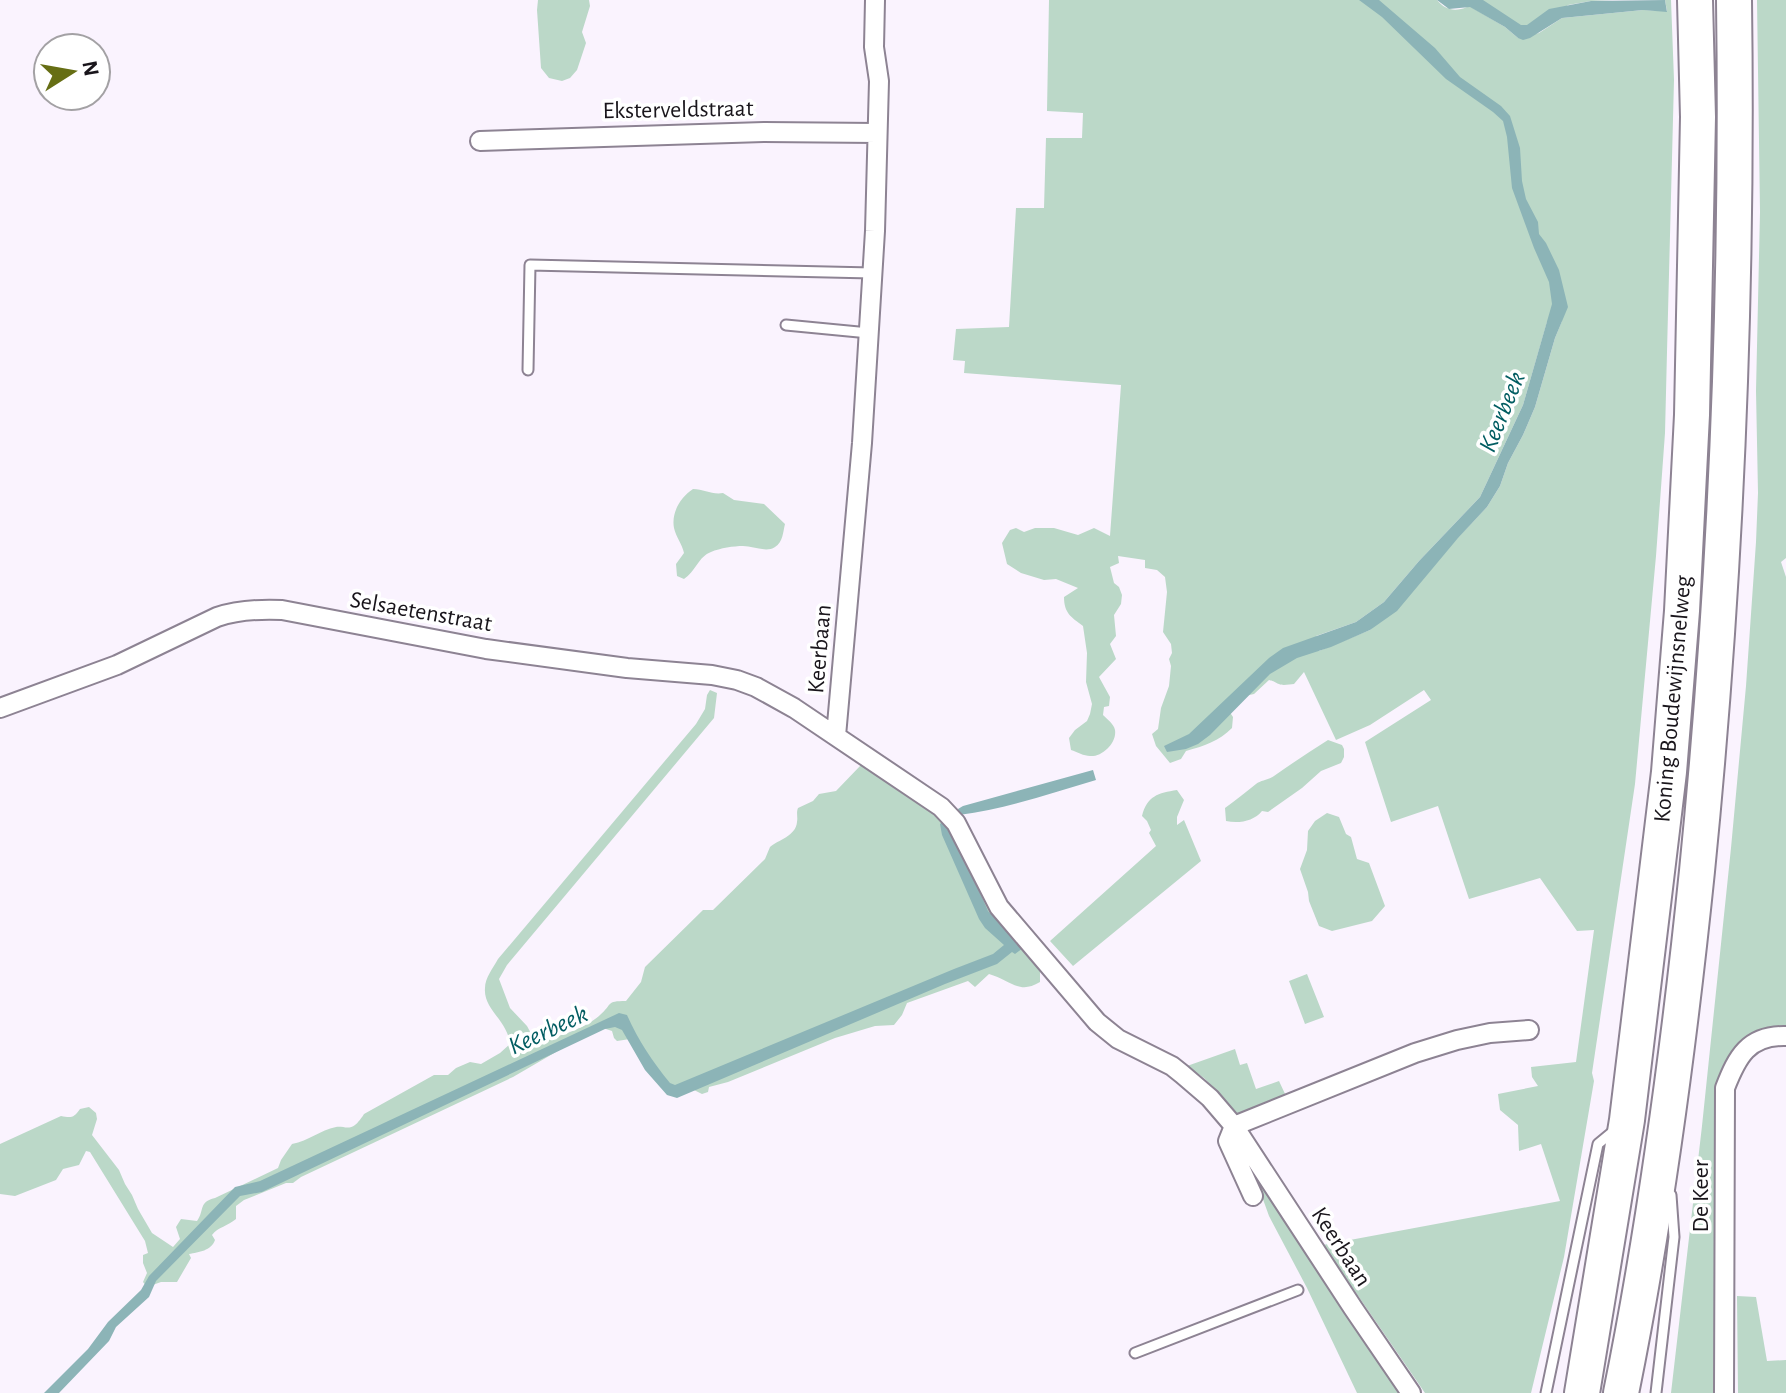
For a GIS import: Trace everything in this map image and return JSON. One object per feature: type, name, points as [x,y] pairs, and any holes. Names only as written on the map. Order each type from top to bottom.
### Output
[{"type":"highway","name":"Koning Boudewijnsnelweg","points":[[1582,1393],[1627,1120],[1669,772],[1682,611],[1692,415],[1698,117],[1695,0]]},
{"type":"highway","name":"Koning Boudewijnsnelweg","points":[[1621,1393],[1666,1127],[1686,979],[1707,768],[1729,414],[1736,117],[1734,0]]},
{"type":"street","name":"Keerbaan","points":[[875,0],[874,47],[879,81],[869,333],[836,736],[950,814],[999,907],[1097,1022],[1118,1039],[1172,1066],[1210,1098],[1234,1126],[1411,1393]]},
{"type":"street","name":"Eksterveldstraat","points":[[480,141],[764,132],[877,133]]},
{"type":"street","name":"Selsaetenstraat","points":[[0,708],[117,665],[217,617],[264,609],[500,651],[737,680],[756,687],[836,736]]},
{"type":"street","points":[[1253,1196],[1228,1141],[1234,1126],[1415,1053],[1479,1035],[1529,1030]]},
{"type":"street","name":"De Keer","points":[[1724,1393],[1725,1088],[1734,1065],[1747,1047],[1763,1039],[1786,1036]]},
{"type":"lane","points":[[528,370],[530,265],[872,273]]},
{"type":"lane","points":[[786,325],[869,333]]},
{"type":"lane","points":[[1546,1393],[1598,1144],[1627,1120]]},
{"type":"lane","points":[[1666,1127],[1669,1174]]},
{"type":"lane","points":[[1656,1393],[1674,1237],[1671,1190]]},
{"type":"lane","points":[[1135,1353],[1298,1290]]},
{"type":"green space","points":[[538,0],[589,0],[582,32],[586,43],[577,70],[562,81],[549,78],[541,68]]},
{"type":"green space","points":[[1049,0],[1437,0],[1454,10],[1467,7],[1441,0],[1613,0],[1568,5],[1531,35],[1562,18],[1643,10],[1667,11],[1665,0],[1671,0],[1674,80],[1665,433],[1635,784],[1592,1073],[1594,1081],[1564,1257],[1531,1393],[1425,1393],[1323,1245],[1560,1201],[1541,1144],[1519,1151],[1518,1125],[1500,1110],[1498,1094],[1538,1086],[1532,1077],[1531,1067],[1576,1062],[1594,930],[1577,931],[1540,878],[1469,899],[1438,806],[1391,822],[1365,742],[1431,700],[1424,690],[1370,725],[1336,740],[1304,672],[1294,684],[1281,685],[1269,680],[1229,711],[1233,717],[1232,728],[1227,733],[1186,751],[1181,759],[1170,763],[1156,746],[1152,734],[1158,729],[1169,686],[1171,644],[1163,632],[1167,592],[1165,577],[1157,570],[1145,568],[1145,560],[1118,556],[1119,563],[1110,567],[1114,583],[1122,595],[1121,604],[1114,615],[1116,636],[1110,644],[1116,659],[1099,677],[1110,697],[1103,715],[1114,728],[1114,740],[1095,756],[1071,750],[1069,738],[1087,721],[1092,704],[1086,682],[1087,653],[1083,626],[1069,614],[1064,602],[1064,597],[1078,588],[1056,579],[1044,580],[1021,573],[1007,564],[1002,543],[1010,530],[1016,528],[1024,532],[1035,528],[1054,528],[1078,535],[1094,528],[1110,536],[1121,385],[964,373],[965,361],[953,360],[956,329],[1009,327],[1016,208],[1044,208],[1046,138],[1082,138],[1083,113],[1047,111]],"holes":[[[1471,7],[1531,35],[1518,38],[1505,27]],[[1562,321],[1535,407],[1500,486],[1487,507],[1370,630],[1319,651],[1316,636],[1356,622],[1384,602],[1480,497],[1523,405],[1547,322]]]},
{"type":"green space","points":[[1757,0],[1786,0],[1786,558],[1781,562],[1786,577],[1786,1030],[1760,1031],[1741,1043],[1716,1085],[1717,1393],[1671,1393],[1731,848],[1756,542],[1760,212]]},
{"type":"green space","points":[[693,489],[764,504],[785,524],[780,542],[768,549],[743,546],[715,551],[703,557],[684,579],[677,576],[676,564],[684,553],[674,528],[674,516],[681,501]]},
{"type":"green space","points":[[710,690],[717,693],[714,718],[507,965],[499,979],[510,1008],[527,1026],[534,1039],[568,1033],[594,1020],[612,1003],[626,1001],[641,982],[645,967],[703,910],[713,910],[765,859],[770,847],[793,831],[798,808],[813,801],[819,794],[836,791],[861,765],[938,813],[1040,968],[1040,982],[1020,987],[989,974],[975,987],[968,981],[907,1003],[894,1025],[875,1026],[835,1038],[709,1087],[708,1092],[702,1094],[671,1086],[630,1039],[617,1041],[612,1031],[603,1028],[513,1077],[293,1183],[244,1200],[236,1206],[236,1219],[212,1235],[215,1240],[211,1247],[189,1254],[191,1258],[177,1282],[161,1282],[147,1287],[143,1282],[147,1273],[143,1255],[148,1253],[145,1241],[90,1152],[86,1151],[79,1165],[63,1169],[56,1180],[15,1196],[0,1194],[0,1144],[61,1116],[72,1117],[80,1109],[89,1107],[96,1113],[97,1119],[92,1135],[119,1170],[152,1233],[173,1247],[180,1239],[176,1227],[181,1219],[197,1221],[206,1202],[278,1168],[292,1144],[330,1128],[353,1126],[364,1114],[434,1075],[448,1075],[470,1062],[481,1064],[500,1053],[510,1044],[505,1028],[485,995],[485,984],[492,969],[696,724],[705,709]]},
{"type":"green space","points":[[1328,740],[1342,745],[1344,757],[1341,763],[1321,771],[1268,812],[1262,811],[1246,821],[1226,821],[1225,808],[1258,783],[1274,776]]},
{"type":"green space","points":[[1177,790],[1184,800],[1177,825],[1184,820],[1201,861],[1073,966],[1050,941],[1156,846],[1147,821],[1142,816],[1144,809],[1154,797]]},
{"type":"green space","points":[[1327,813],[1339,817],[1346,834],[1351,837],[1357,859],[1369,863],[1385,906],[1372,921],[1332,931],[1319,926],[1300,869],[1307,850],[1308,831],[1315,821]]},
{"type":"green space","points":[[1307,974],[1324,1017],[1305,1024],[1289,981]]},
{"type":"green space","points":[[1235,1049],[1240,1065],[1247,1063],[1256,1089],[1279,1081],[1286,1096],[1245,1113],[1237,1113],[1204,1078],[1187,1066]]},
{"type":"green space","points":[[1263,1187],[1399,1393],[1357,1393],[1269,1216],[1260,1191]]},
{"type":"green space","points":[[1737,1296],[1756,1297],[1767,1361],[1786,1360],[1786,1393],[1738,1393]]},
{"type":"water","points":[[1359,0],[1379,0],[1435,48],[1460,77],[1510,116],[1520,148],[1526,199],[1538,222],[1539,234],[1559,270],[1568,307],[1555,338],[1535,407],[1500,486],[1487,507],[1397,611],[1370,630],[1297,658],[1270,674],[1210,735],[1186,749],[1167,752],[1164,746],[1189,734],[1283,648],[1356,622],[1384,602],[1480,497],[1523,405],[1552,304],[1549,282],[1512,188],[1503,121],[1446,79],[1382,17]]},
{"type":"water","points":[[1437,0],[1483,0],[1521,25],[1527,25],[1549,9],[1591,1],[1665,0],[1667,12],[1643,10],[1562,18],[1523,40],[1470,7],[1449,9]]},
{"type":"water","points":[[1093,770],[1096,780],[1011,805],[959,815],[958,809],[963,806]]},
{"type":"water","points":[[945,820],[988,911],[1023,948],[1015,954],[1012,952],[997,964],[677,1098],[667,1095],[645,1070],[622,1030],[615,1027],[605,1029],[262,1192],[240,1196],[156,1281],[149,1297],[116,1327],[109,1341],[59,1393],[44,1393],[141,1290],[149,1276],[235,1187],[260,1181],[619,1013],[627,1015],[651,1058],[670,1083],[675,1085],[993,954],[1004,945],[979,919],[942,835],[940,824]]},
{"type":"water label","name":"Keerbeek","points":[[1502,412]]},
{"type":"water label","name":"Keerbeek","points":[[548,1030]]}]
